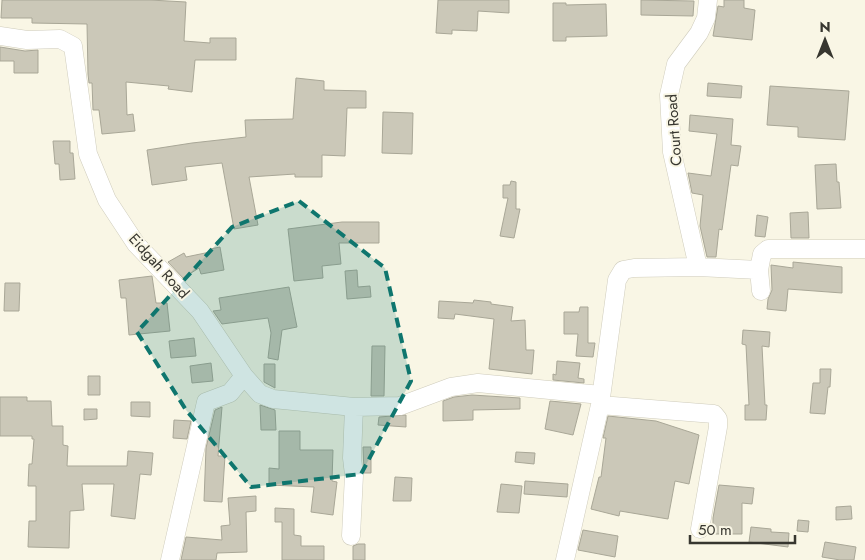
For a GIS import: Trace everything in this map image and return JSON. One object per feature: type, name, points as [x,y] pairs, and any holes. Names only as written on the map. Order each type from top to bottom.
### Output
[{"type":"street","name":"Court Road","points":[[698,267],[672,152],[669,94],[676,64],[699,33],[706,18],[708,0]]},
{"type":"street","name":"Eidgah Road","points":[[0,36],[27,40],[60,39],[73,46],[88,154],[106,200],[136,244],[200,311],[244,376],[260,394],[267,398],[354,407],[400,406],[451,387],[478,383],[714,414],[718,419],[718,427],[700,529]]},
{"type":"street","points":[[761,291],[759,270],[762,254],[768,249],[865,249]]},
{"type":"street","points":[[565,560],[601,400],[617,280],[623,270],[634,268],[698,267],[759,270]]},
{"type":"street","points":[[170,560],[206,402],[230,393],[244,376]]},
{"type":"street","points":[[351,536],[354,475],[352,458],[354,407]]},
{"type":"highlighted area","points":[[299,201],[385,268],[411,381],[361,474],[251,487],[186,410],[137,332],[232,227]]},
{"type":"building","points":[[2,0],[150,0],[186,2],[184,41],[210,43],[210,38],[236,38],[236,60],[195,60],[192,92],[168,89],[169,86],[126,82],[127,115],[133,114],[135,131],[102,134],[99,110],[93,110],[92,83],[89,83],[87,24],[32,23],[32,18],[1,18]]},
{"type":"building","points":[[438,0],[509,0],[509,13],[478,11],[477,31],[452,30],[452,34],[436,33]]},
{"type":"building","points":[[641,0],[694,1],[693,16],[641,15]]},
{"type":"building","points":[[724,0],[744,0],[744,8],[755,10],[752,40],[713,36],[718,6],[724,7]]},
{"type":"building","points":[[553,3],[566,3],[566,5],[606,4],[607,36],[566,37],[566,41],[553,41]]},
{"type":"building","points":[[0,47],[25,51],[38,50],[38,73],[14,73],[14,61],[0,61]]},
{"type":"building","points":[[296,78],[324,81],[324,90],[366,91],[366,108],[347,108],[345,156],[322,155],[322,177],[295,177],[295,174],[249,177],[258,225],[234,229],[222,163],[185,167],[187,180],[152,185],[147,150],[246,137],[245,120],[293,119]]},
{"type":"building","points":[[708,83],[742,86],[741,98],[707,96]]},
{"type":"building","points":[[770,86],[849,91],[845,140],[798,137],[798,127],[767,125]]},
{"type":"building","points":[[383,112],[413,113],[412,154],[382,153]]},
{"type":"building","points":[[690,115],[733,119],[731,145],[741,146],[738,166],[731,165],[722,230],[719,229],[716,257],[707,257],[700,226],[703,195],[692,193],[688,173],[711,176],[717,134],[689,131]]},
{"type":"building","points":[[53,141],[70,141],[70,153],[73,153],[75,179],[60,180],[59,164],[55,164]]},
{"type":"building","points":[[836,164],[841,208],[817,209],[815,165]]},
{"type":"building","points":[[511,181],[516,182],[516,209],[520,209],[514,238],[500,236],[508,198],[503,198],[503,185],[510,185]]},
{"type":"building","points":[[808,212],[809,238],[791,238],[790,213]]},
{"type":"building","points":[[757,215],[768,217],[765,237],[755,236]]},
{"type":"building","points":[[342,222],[379,222],[379,243],[339,243],[341,264],[322,266],[323,278],[294,281],[288,229]]},
{"type":"building","points":[[220,247],[224,270],[201,274],[199,268],[183,278],[168,262],[184,253],[186,257],[210,252],[210,249]]},
{"type":"building","points":[[793,262],[842,267],[842,293],[788,289],[786,311],[767,309],[768,299],[772,290],[771,265],[793,268]]},
{"type":"building","points":[[357,270],[358,287],[370,286],[371,297],[347,299],[345,271]]},
{"type":"building","points":[[152,276],[156,303],[167,303],[170,331],[129,335],[126,298],[121,298],[119,280]]},
{"type":"building","points":[[5,283],[20,283],[19,311],[4,311]]},
{"type":"building","points":[[289,287],[297,327],[282,330],[278,360],[268,358],[271,333],[268,318],[222,324],[213,311],[221,310],[219,298]]},
{"type":"building","points":[[474,300],[513,307],[511,321],[525,320],[526,350],[534,350],[532,374],[489,369],[494,319],[455,314],[454,319],[438,318],[439,301],[473,303]]},
{"type":"building","points":[[580,307],[588,307],[588,343],[595,343],[593,357],[576,356],[578,334],[564,334],[564,312],[579,312]]},
{"type":"building","points":[[743,330],[770,332],[769,347],[762,346],[765,405],[767,405],[766,420],[745,420],[745,405],[749,405],[746,345],[742,344]]},
{"type":"building","points":[[194,338],[196,356],[171,358],[169,341]]},
{"type":"building","points":[[372,346],[385,346],[384,396],[371,396]]},
{"type":"building","points":[[557,361],[580,363],[578,378],[584,379],[584,383],[553,380],[553,374],[556,375]]},
{"type":"building","points":[[211,363],[213,381],[192,383],[190,366]]},
{"type":"building","points":[[264,364],[275,364],[275,388],[264,382]]},
{"type":"building","points":[[820,369],[831,369],[825,414],[810,413],[813,383],[820,383]]},
{"type":"building","points":[[88,376],[100,376],[100,395],[88,395]]},
{"type":"building","points":[[472,395],[520,398],[520,409],[473,410],[473,420],[443,421],[443,401],[454,397]]},
{"type":"building","points":[[0,397],[27,397],[27,401],[51,401],[52,426],[63,426],[63,445],[68,446],[67,466],[127,466],[128,451],[153,453],[151,475],[140,474],[135,519],[111,516],[114,484],[82,484],[84,510],[70,511],[69,548],[28,547],[29,521],[36,521],[36,486],[28,486],[29,464],[32,464],[34,439],[32,439],[32,436],[0,436]]},
{"type":"building","points":[[550,401],[581,404],[573,435],[545,429]]},
{"type":"building","points":[[131,402],[150,402],[150,417],[131,416]]},
{"type":"building","points":[[260,405],[275,410],[276,430],[261,430]]},
{"type":"building","points":[[222,407],[218,456],[225,456],[222,502],[204,501],[206,448],[215,410]]},
{"type":"building","points":[[84,409],[97,409],[97,419],[84,420]]},
{"type":"building","points":[[406,415],[406,427],[378,425],[379,417]]},
{"type":"building","points":[[608,416],[656,421],[699,435],[689,484],[675,481],[668,519],[620,511],[619,516],[591,509],[599,477],[601,477],[606,438],[603,438]]},
{"type":"building","points":[[174,420],[191,421],[187,439],[173,438]]},
{"type":"building","points":[[279,431],[300,431],[300,450],[333,450],[332,481],[337,482],[333,515],[311,512],[314,487],[269,485],[269,468],[279,469]]},
{"type":"building","points":[[363,447],[371,447],[371,473],[364,473]]},
{"type":"building","points":[[516,452],[535,453],[534,464],[515,462]]},
{"type":"building","points":[[395,477],[412,478],[411,501],[393,501]]},
{"type":"building","points":[[525,481],[568,484],[567,497],[524,494]]},
{"type":"building","points":[[501,484],[522,486],[519,513],[497,512]]},
{"type":"building","points":[[719,485],[754,488],[752,504],[742,503],[742,534],[713,534],[713,518]]},
{"type":"building","points":[[256,496],[256,511],[246,512],[247,552],[217,553],[216,560],[181,560],[186,537],[222,540],[221,526],[230,525],[228,498]]},
{"type":"building","points":[[851,506],[852,519],[836,520],[836,507]]},
{"type":"building","points":[[275,508],[294,509],[294,535],[301,536],[301,546],[324,546],[324,560],[282,560],[282,522],[275,522]]},
{"type":"building","points":[[798,520],[809,521],[808,532],[797,531]]},
{"type":"building","points":[[751,527],[771,529],[771,532],[789,533],[788,547],[749,542]]},
{"type":"building","points":[[583,530],[618,536],[615,557],[578,550]]},
{"type":"building","points":[[825,542],[856,547],[854,560],[822,557]]},
{"type":"building","points":[[365,544],[365,560],[353,560],[353,546]]}]
